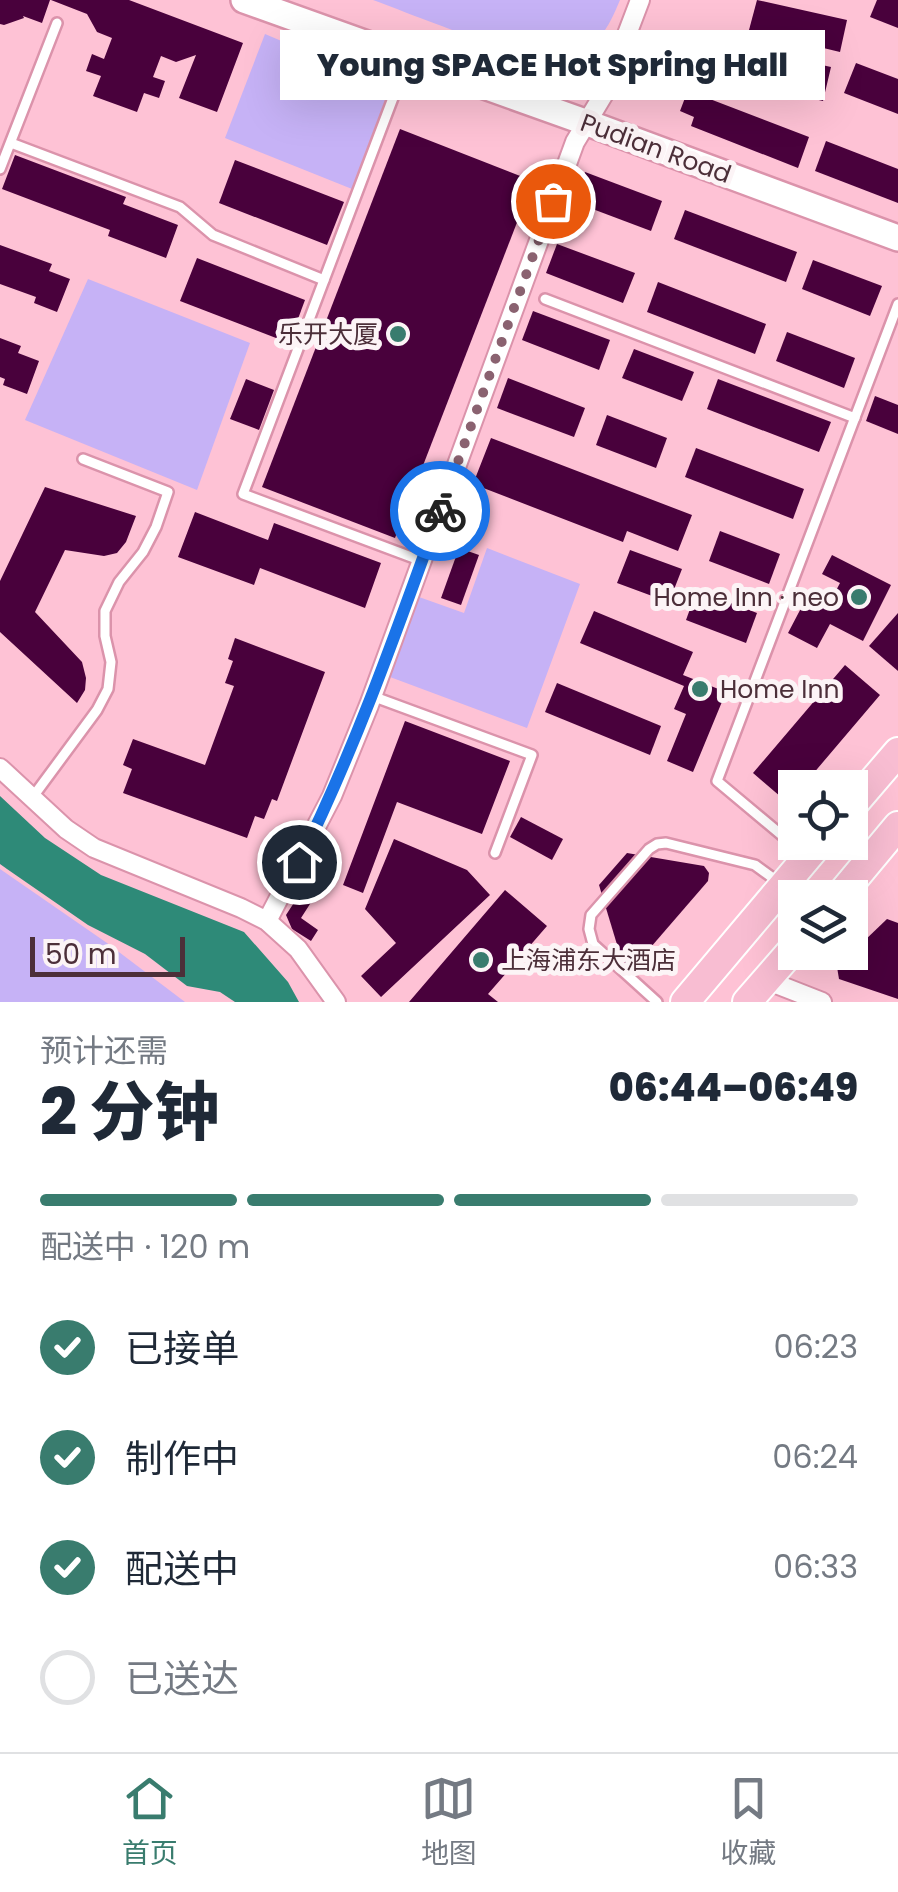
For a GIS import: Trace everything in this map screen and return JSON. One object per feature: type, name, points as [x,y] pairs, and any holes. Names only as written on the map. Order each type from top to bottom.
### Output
[{"type":"main road","points":[[868,787],[898,752]]},
{"type":"main road","points":[[853,880],[898,826]]},
{"type":"main road","points":[[788,880],[805,860]]},
{"type":"main road","points":[[685,1002],[778,892]]},
{"type":"main road","points":[[747,1002],[778,966]]},
{"type":"street","name":"Pudian Road","points":[[244,0],[898,238]]},
{"type":"street","points":[[267,921],[332,796],[575,142],[605,92],[640,0]]},
{"type":"street","points":[[0,768],[94,848],[267,921],[298,949],[336,1002]]},
{"type":"street","points":[[766,980],[822,1002]]},
{"type":"lane","points":[[0,169],[57,22]]},
{"type":"lane","points":[[408,58],[243,494],[422,562]]},
{"type":"lane","points":[[11,142],[180,207],[213,235],[324,280]]},
{"type":"lane","points":[[545,299],[855,418]]},
{"type":"lane","points":[[778,825],[716,781],[897,308]]},
{"type":"lane","points":[[32,798],[98,710],[108,688],[111,662],[105,611],[119,582],[143,552],[168,492],[82,459]]},
{"type":"lane","points":[[372,696],[532,754],[495,853]]},
{"type":"lane","points":[[657,1002],[593,944],[589,929],[591,915],[649,849],[666,843],[755,866],[778,882]]},
{"type":"shaded area","points":[[373,0],[620,0],[606,29],[593,44],[564,58],[549,58],[500,46]]},
{"type":"shaded area","points":[[265,34],[390,87],[352,189],[225,138]]},
{"type":"shaded area","points":[[88,279],[250,343],[197,490],[25,420]]},
{"type":"shaded area","points":[[487,548],[580,584],[527,728],[390,677],[419,597],[464,613]]},
{"type":"shaded area","points":[[0,796],[45,838],[101,875],[244,932],[288,982],[299,1002],[235,1002],[220,992],[187,986],[145,954],[88,925],[0,864]]},
{"type":"shaded area","points":[[0,869],[107,943],[185,1002],[0,1002]]},
{"type":"building","points":[[0,0],[50,0],[42,23],[23,16],[4,25],[0,24]]},
{"type":"building","points":[[51,0],[129,0],[243,43],[217,112],[179,98],[196,55],[176,62],[161,56],[153,77],[165,81],[159,98],[144,93],[137,112],[93,96],[101,76],[86,71],[92,54],[104,59],[112,38],[97,32],[87,14]]},
{"type":"building","points":[[757,0],[847,20],[840,52],[749,30]]},
{"type":"building","points":[[877,0],[898,0],[898,28],[870,17]]},
{"type":"building","points":[[725,35],[783,48],[781,56],[831,67],[823,101],[771,89],[774,77],[719,64],[720,59],[716,58],[702,96],[809,137],[798,168],[691,126],[694,117],[680,111],[707,40],[723,46]]},
{"type":"building","points":[[856,63],[898,79],[898,114],[844,93]]},
{"type":"building","name":"乐开大厦","points":[[400,129],[533,181],[395,538],[262,487]]},
{"type":"building","points":[[826,141],[898,169],[898,203],[815,171]]},
{"type":"building","points":[[15,155],[126,197],[123,204],[178,225],[166,258],[108,236],[110,230],[2,189]]},
{"type":"building","points":[[235,160],[344,202],[327,245],[219,203]]},
{"type":"building","points":[[585,172],[662,201],[651,231],[574,202]]},
{"type":"building","points":[[685,210],[797,252],[786,282],[674,239]]},
{"type":"building","points":[[557,244],[635,273],[623,303],[546,273]]},
{"type":"building","points":[[0,245],[52,264],[49,271],[70,279],[57,312],[34,303],[36,297],[0,284]]},
{"type":"building","points":[[197,258],[305,300],[289,343],[180,301]]},
{"type":"building","points":[[813,260],[882,286],[870,316],[802,289]]},
{"type":"building","points":[[658,282],[766,324],[755,354],[647,312]]},
{"type":"building","points":[[533,311],[610,340],[599,370],[522,340]]},
{"type":"building","points":[[787,332],[855,358],[844,388],[776,361]]},
{"type":"building","points":[[0,338],[21,346],[18,353],[39,361],[27,394],[3,385]]},
{"type":"building","points":[[634,349],[694,372],[682,401],[622,378]]},
{"type":"building","points":[[508,378],[585,408],[574,437],[497,408]]},
{"type":"building","points":[[246,379],[274,390],[259,430],[230,419]]},
{"type":"building","points":[[718,379],[831,422],[819,452],[707,409]]},
{"type":"building","points":[[875,396],[898,405],[898,434],[866,421]]},
{"type":"building","points":[[607,415],[667,438],[656,468],[596,445]]},
{"type":"building","points":[[491,438],[692,515],[678,551],[627,531],[623,542],[473,484]]},
{"type":"building","points":[[696,448],[804,489],[793,519],[685,477]]},
{"type":"building","points":[[45,487],[136,516],[117,553],[104,556],[65,550],[35,612],[82,662],[85,690],[77,703],[0,632],[0,581]]},
{"type":"building","points":[[195,512],[268,540],[274,523],[381,563],[365,608],[260,568],[254,585],[178,557]]},
{"type":"building","points":[[720,531],[780,554],[769,584],[709,561]]},
{"type":"building","points":[[459,548],[479,555],[461,605],[441,598]]},
{"type":"building","points":[[630,550],[682,569],[673,592],[667,590],[663,600],[617,583]]},
{"type":"building","name":"Home Inn · neo","points":[[832,555],[891,585],[863,641],[830,624],[817,648],[788,633],[810,591],[830,602],[840,583],[822,574]]},
{"type":"building","points":[[697,590],[757,613],[746,643],[686,620]]},
{"type":"building","name":"Home Inn","points":[[594,611],[693,652],[683,675],[726,692],[693,772],[667,761],[686,714],[674,709],[684,686],[580,643]]},
{"type":"building","name":"Home Inn · neo","points":[[898,613],[898,671],[869,646]]},
{"type":"building","points":[[235,638],[325,672],[277,801],[272,799],[264,819],[255,816],[247,838],[123,793],[132,769],[123,765],[133,739],[205,765],[234,686],[225,683],[233,661],[228,659]]},
{"type":"building","points":[[845,665],[880,695],[816,770],[778,770],[778,794],[753,773]]},
{"type":"building","name":"Home Inn","points":[[557,683],[661,726],[650,755],[545,712]]},
{"type":"building","points":[[405,721],[510,761],[482,834],[397,802],[363,893],[343,885]]},
{"type":"building","points":[[521,817],[563,839],[552,860],[510,837]]},
{"type":"building","points":[[394,839],[467,870],[490,895],[381,997],[361,976],[396,943],[365,909]]},
{"type":"building","points":[[627,853],[704,866],[709,873],[708,881],[638,962],[630,965],[622,961],[599,885]]},
{"type":"building","points":[[314,872],[326,879],[301,918],[318,930],[311,941],[292,929],[286,915]]},
{"type":"building","name":"上海浦东大酒店","points":[[505,890],[547,926],[488,994],[498,1002],[409,1002]]},
{"type":"building","points":[[887,919],[898,923],[898,999],[839,979],[838,970],[868,970],[868,937]]},
{"type":"way so far","points":[[440,511],[553,201]]},
{"type":"place","name":"Young SPACE Hot Spring Hall","points":[[553,201]]},
{"type":"place","name":"乐开大厦","points":[[398,334]]},
{"type":"place","name":"Home Inn · neo","points":[[859,597]]},
{"type":"place","name":"Home Inn","points":[[700,689]]},
{"type":"place","name":"上海浦东大酒店","points":[[481,960]]},
{"type":"route","points":[[299,862],[332,796],[369,705],[440,511]]}]
